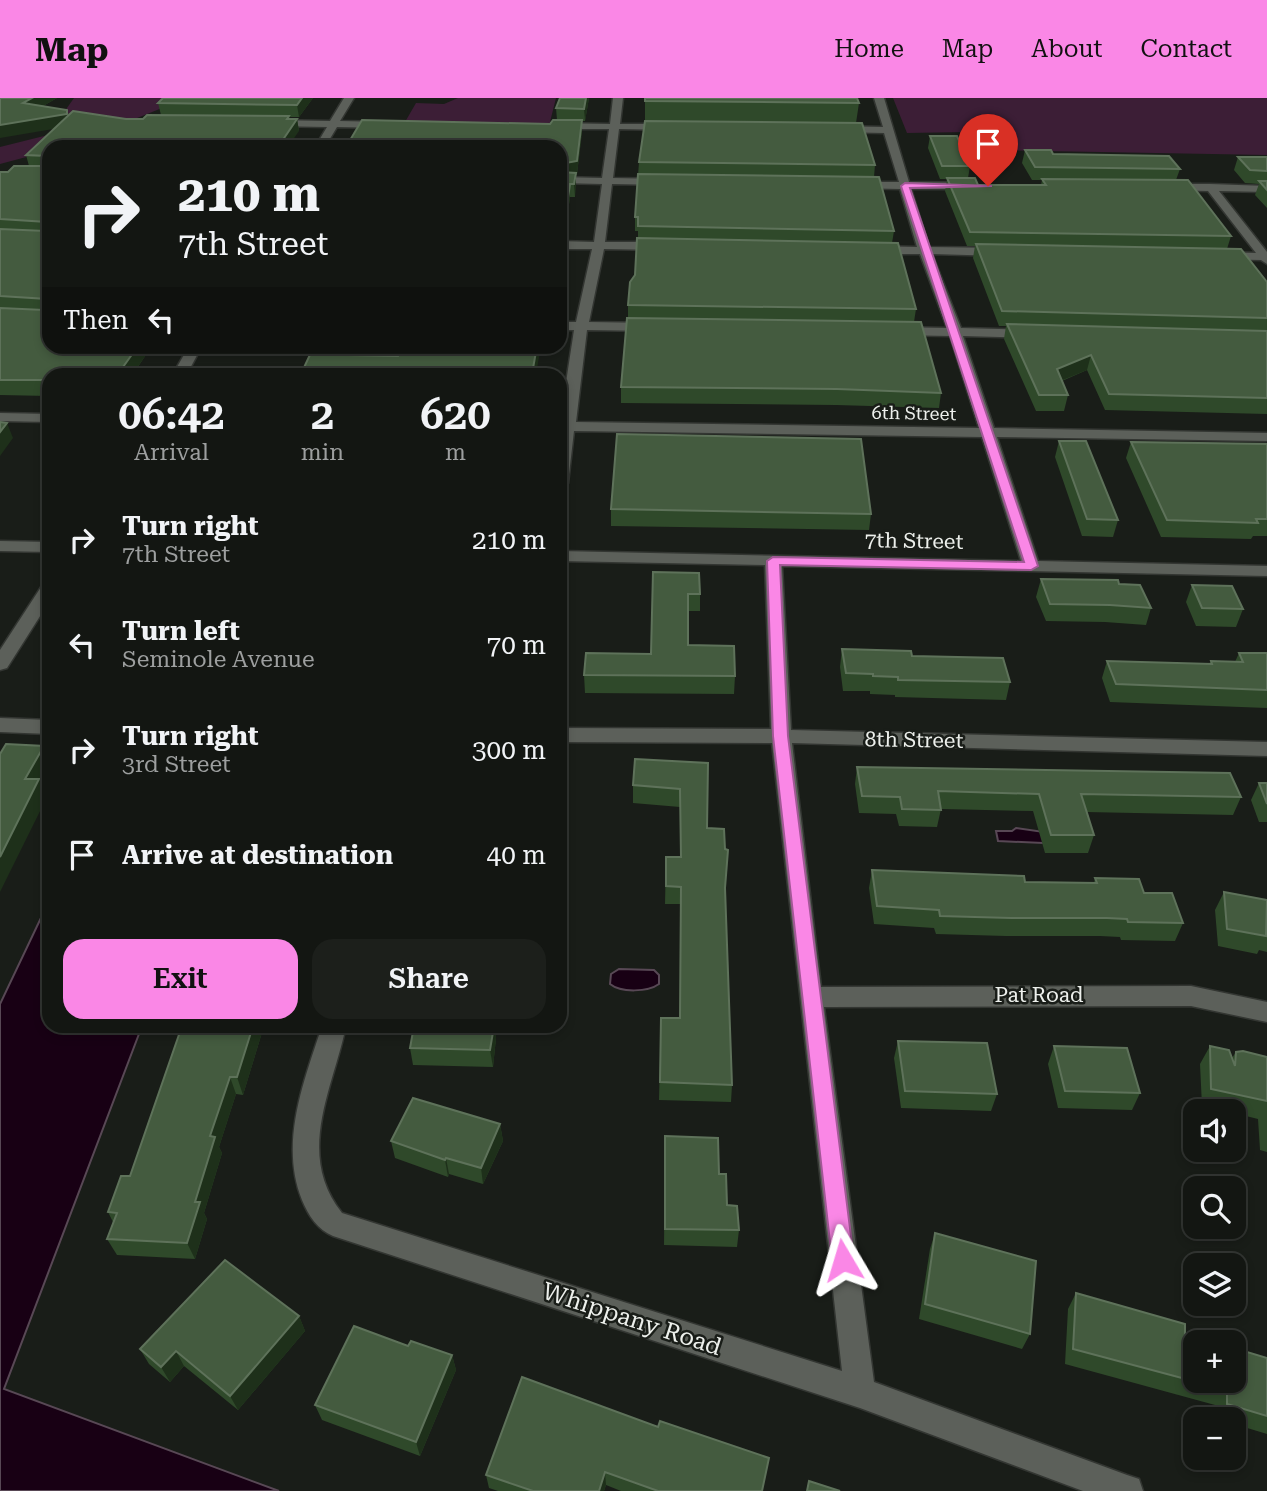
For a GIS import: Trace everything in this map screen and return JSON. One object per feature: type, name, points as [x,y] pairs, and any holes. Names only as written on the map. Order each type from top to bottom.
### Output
[{"type":"street","points":[[324,140],[349,98]]},
{"type":"street","points":[[567,409],[599,245],[618,98]]},
{"type":"street","points":[[879,98],[891,130],[924,250],[955,331],[1031,566]]},
{"type":"street","points":[[265,123],[400,125]]},
{"type":"street","points":[[547,126],[683,128]]},
{"type":"street","points":[[821,129],[891,130]]},
{"type":"street","points":[[567,180],[674,182]]},
{"type":"street","points":[[837,185],[988,186]]},
{"type":"street","points":[[1154,187],[1267,189]]},
{"type":"street","points":[[1210,187],[1266,258]]},
{"type":"street","points":[[567,245],[680,247]]},
{"type":"street","points":[[856,249],[1019,252]]},
{"type":"street","points":[[1210,256],[1266,258]]},
{"type":"street","points":[[567,326],[664,328]]},
{"type":"street","points":[[886,330],[1050,334]]},
{"type":"street","points":[[0,417],[42,418]]},
{"type":"street","name":"6th Street","points":[[567,426],[1267,437]]},
{"type":"street","points":[[0,546],[42,547]]},
{"type":"street","name":"7th Street","points":[[567,556],[1267,570]]},
{"type":"street","points":[[773,561],[781,736],[810,997],[860,1392]]},
{"type":"street","points":[[0,664],[42,599]]},
{"type":"street","points":[[0,725],[42,726]]},
{"type":"street","name":"8th Street","points":[[567,735],[781,736],[1267,748]]},
{"type":"street","name":"Pat Road","points":[[810,997],[1191,996],[1267,1012]]},
{"type":"street","name":"Whippany Road","points":[[332,1033],[304,1140],[308,1178],[318,1210],[333,1223],[860,1392],[1127,1491]]},
{"type":"shaded area","points":[[74,98],[174,98],[167,106],[82,140],[42,140],[42,153],[0,164],[0,147],[48,135]]},
{"type":"shaded area","points":[[458,98],[556,98],[549,126],[405,122],[416,103],[444,104]]},
{"type":"shaded area","points":[[893,98],[1267,98],[1267,155],[984,150],[968,132],[907,133]]},
{"type":"shaded area","points":[[1016,828],[1044,832],[1043,843],[998,841],[996,831],[1012,831]]},
{"type":"shaded area","points":[[42,916],[42,1033],[139,1033],[4,1389],[279,1491],[0,1491],[0,1004]]},
{"type":"shaded area","points":[[619,969],[654,970],[659,975],[659,984],[648,989],[634,990],[615,987],[610,984],[611,974]]},
{"type":"building","points":[[0,98],[32,98],[23,103],[67,110],[67,114],[0,125]]},
{"type":"building","points":[[163,98],[302,98],[297,105],[158,103]]},
{"type":"building","points":[[560,98],[586,98],[584,109],[556,108]]},
{"type":"building","points":[[645,98],[857,98],[859,103],[645,101]]},
{"type":"building","points":[[73,111],[126,119],[143,119],[147,115],[289,116],[287,119],[297,119],[283,140],[42,140]]},
{"type":"building","points":[[362,120],[550,124],[553,120],[582,120],[577,161],[567,163],[567,140],[350,140]]},
{"type":"building","points":[[645,121],[862,123],[875,165],[639,162]]},
{"type":"building","points":[[930,136],[957,136],[970,166],[942,166]]},
{"type":"building","points":[[42,140],[42,156],[26,155]]},
{"type":"building","points":[[1025,150],[1051,150],[1053,154],[1169,156],[1180,169],[1035,167]]},
{"type":"building","points":[[1238,157],[1267,157],[1267,171],[1250,170]]},
{"type":"building","points":[[14,166],[42,166],[42,222],[0,219],[0,172],[8,172]]},
{"type":"building","points":[[567,172],[576,173],[574,184],[570,184],[567,205]]},
{"type":"building","points":[[638,174],[879,177],[894,231],[638,226],[638,217],[635,217]]},
{"type":"building","points":[[947,178],[975,178],[978,185],[1046,185],[1042,179],[1188,180],[1231,236],[970,232]]},
{"type":"building","points":[[1259,181],[1267,181],[1267,190]]},
{"type":"building","points":[[0,229],[42,231],[42,299],[0,296]]},
{"type":"building","points":[[637,238],[898,243],[916,309],[628,305],[630,282],[635,275]]},
{"type":"building","points":[[976,244],[1241,249],[1267,282],[1267,318],[1002,311]]},
{"type":"building","points":[[0,308],[42,310],[42,354],[132,354],[122,368],[42,368],[42,380],[0,380]]},
{"type":"building","points":[[627,318],[921,322],[941,393],[621,387]]},
{"type":"building","points":[[1007,324],[1267,331],[1267,398],[1109,394],[1091,355],[1057,369],[1068,395],[1039,395]]},
{"type":"building","points":[[310,354],[536,354],[533,368],[304,368]]},
{"type":"building","points":[[0,422],[7,423],[0,432]]},
{"type":"building","points":[[617,434],[861,439],[871,514],[611,509]]},
{"type":"building","points":[[1059,441],[1086,441],[1118,520],[1087,519]]},
{"type":"building","points":[[1131,442],[1267,444],[1267,519],[1256,519],[1258,523],[1167,520]]},
{"type":"building","points":[[653,572],[699,573],[700,594],[688,594],[688,645],[734,646],[735,676],[584,675],[586,653],[651,654]]},
{"type":"building","points":[[1041,579],[1118,580],[1119,584],[1140,585],[1151,608],[1050,604]]},
{"type":"building","points":[[1192,585],[1232,586],[1243,609],[1202,608]]},
{"type":"building","points":[[842,649],[911,651],[912,656],[1003,658],[1010,682],[898,680],[898,677],[846,673]]},
{"type":"building","points":[[1239,653],[1267,653],[1267,690],[1116,684],[1107,661],[1212,664],[1211,661],[1243,662]]},
{"type":"building","points":[[6,744],[42,746],[25,779],[39,779],[0,857],[0,754]]},
{"type":"building","points":[[635,759],[708,763],[707,828],[724,829],[725,849],[728,850],[725,888],[732,1085],[660,1082],[661,1018],[680,1018],[681,887],[666,886],[666,857],[681,857],[680,789],[633,785]]},
{"type":"building","points":[[857,767],[1230,773],[1241,797],[1081,794],[1094,835],[1051,835],[1039,794],[938,791],[941,810],[902,809],[900,797],[862,796]]},
{"type":"building","points":[[1259,783],[1267,783],[1267,804]]},
{"type":"building","points":[[872,870],[1024,876],[1025,882],[1097,883],[1095,878],[1139,879],[1144,893],[1172,893],[1183,923],[1128,922],[1127,919],[1107,918],[940,916],[939,910],[877,906]]},
{"type":"building","points":[[1224,892],[1267,900],[1266,936],[1227,929]]},
{"type":"building","points":[[180,1033],[251,1033],[237,1077],[230,1077],[210,1136],[215,1137],[195,1202],[200,1202],[187,1243],[107,1239],[117,1213],[108,1212],[121,1176],[130,1176]]},
{"type":"building","points":[[413,1033],[493,1033],[490,1050],[410,1048]]},
{"type":"building","points":[[898,1041],[987,1043],[997,1094],[905,1091]]},
{"type":"building","points":[[1054,1046],[1127,1048],[1140,1093],[1065,1091]]},
{"type":"building","points":[[1210,1046],[1229,1050],[1235,1066],[1236,1052],[1243,1051],[1267,1057],[1267,1101],[1211,1089]]},
{"type":"building","points":[[413,1098],[500,1124],[481,1168],[446,1158],[445,1160],[391,1141]]},
{"type":"building","points":[[665,1136],[718,1138],[719,1174],[726,1174],[727,1205],[737,1206],[739,1230],[665,1229]]},
{"type":"building","points":[[935,1233],[1036,1261],[1030,1334],[925,1304]]},
{"type":"building","points":[[225,1260],[299,1316],[230,1396],[176,1351],[161,1367],[140,1349]]},
{"type":"building","points":[[1076,1293],[1185,1324],[1183,1378],[1073,1349]]},
{"type":"building","points":[[354,1326],[408,1346],[411,1341],[452,1355],[416,1442],[315,1405]]},
{"type":"building","points":[[1246,1352],[1267,1358],[1267,1416],[1246,1410],[1246,1407],[1227,1404],[1227,1393],[1246,1393]]},
{"type":"building","points":[[522,1377],[658,1427],[660,1421],[769,1458],[762,1491],[658,1491],[605,1472],[599,1491],[533,1491],[486,1475]]},
{"type":"building","points":[[809,1481],[840,1491],[807,1491]]},
{"type":"route","points":[[843,1260],[781,736],[773,561],[1031,566],[955,331],[924,250],[905,186],[988,186]]}]
